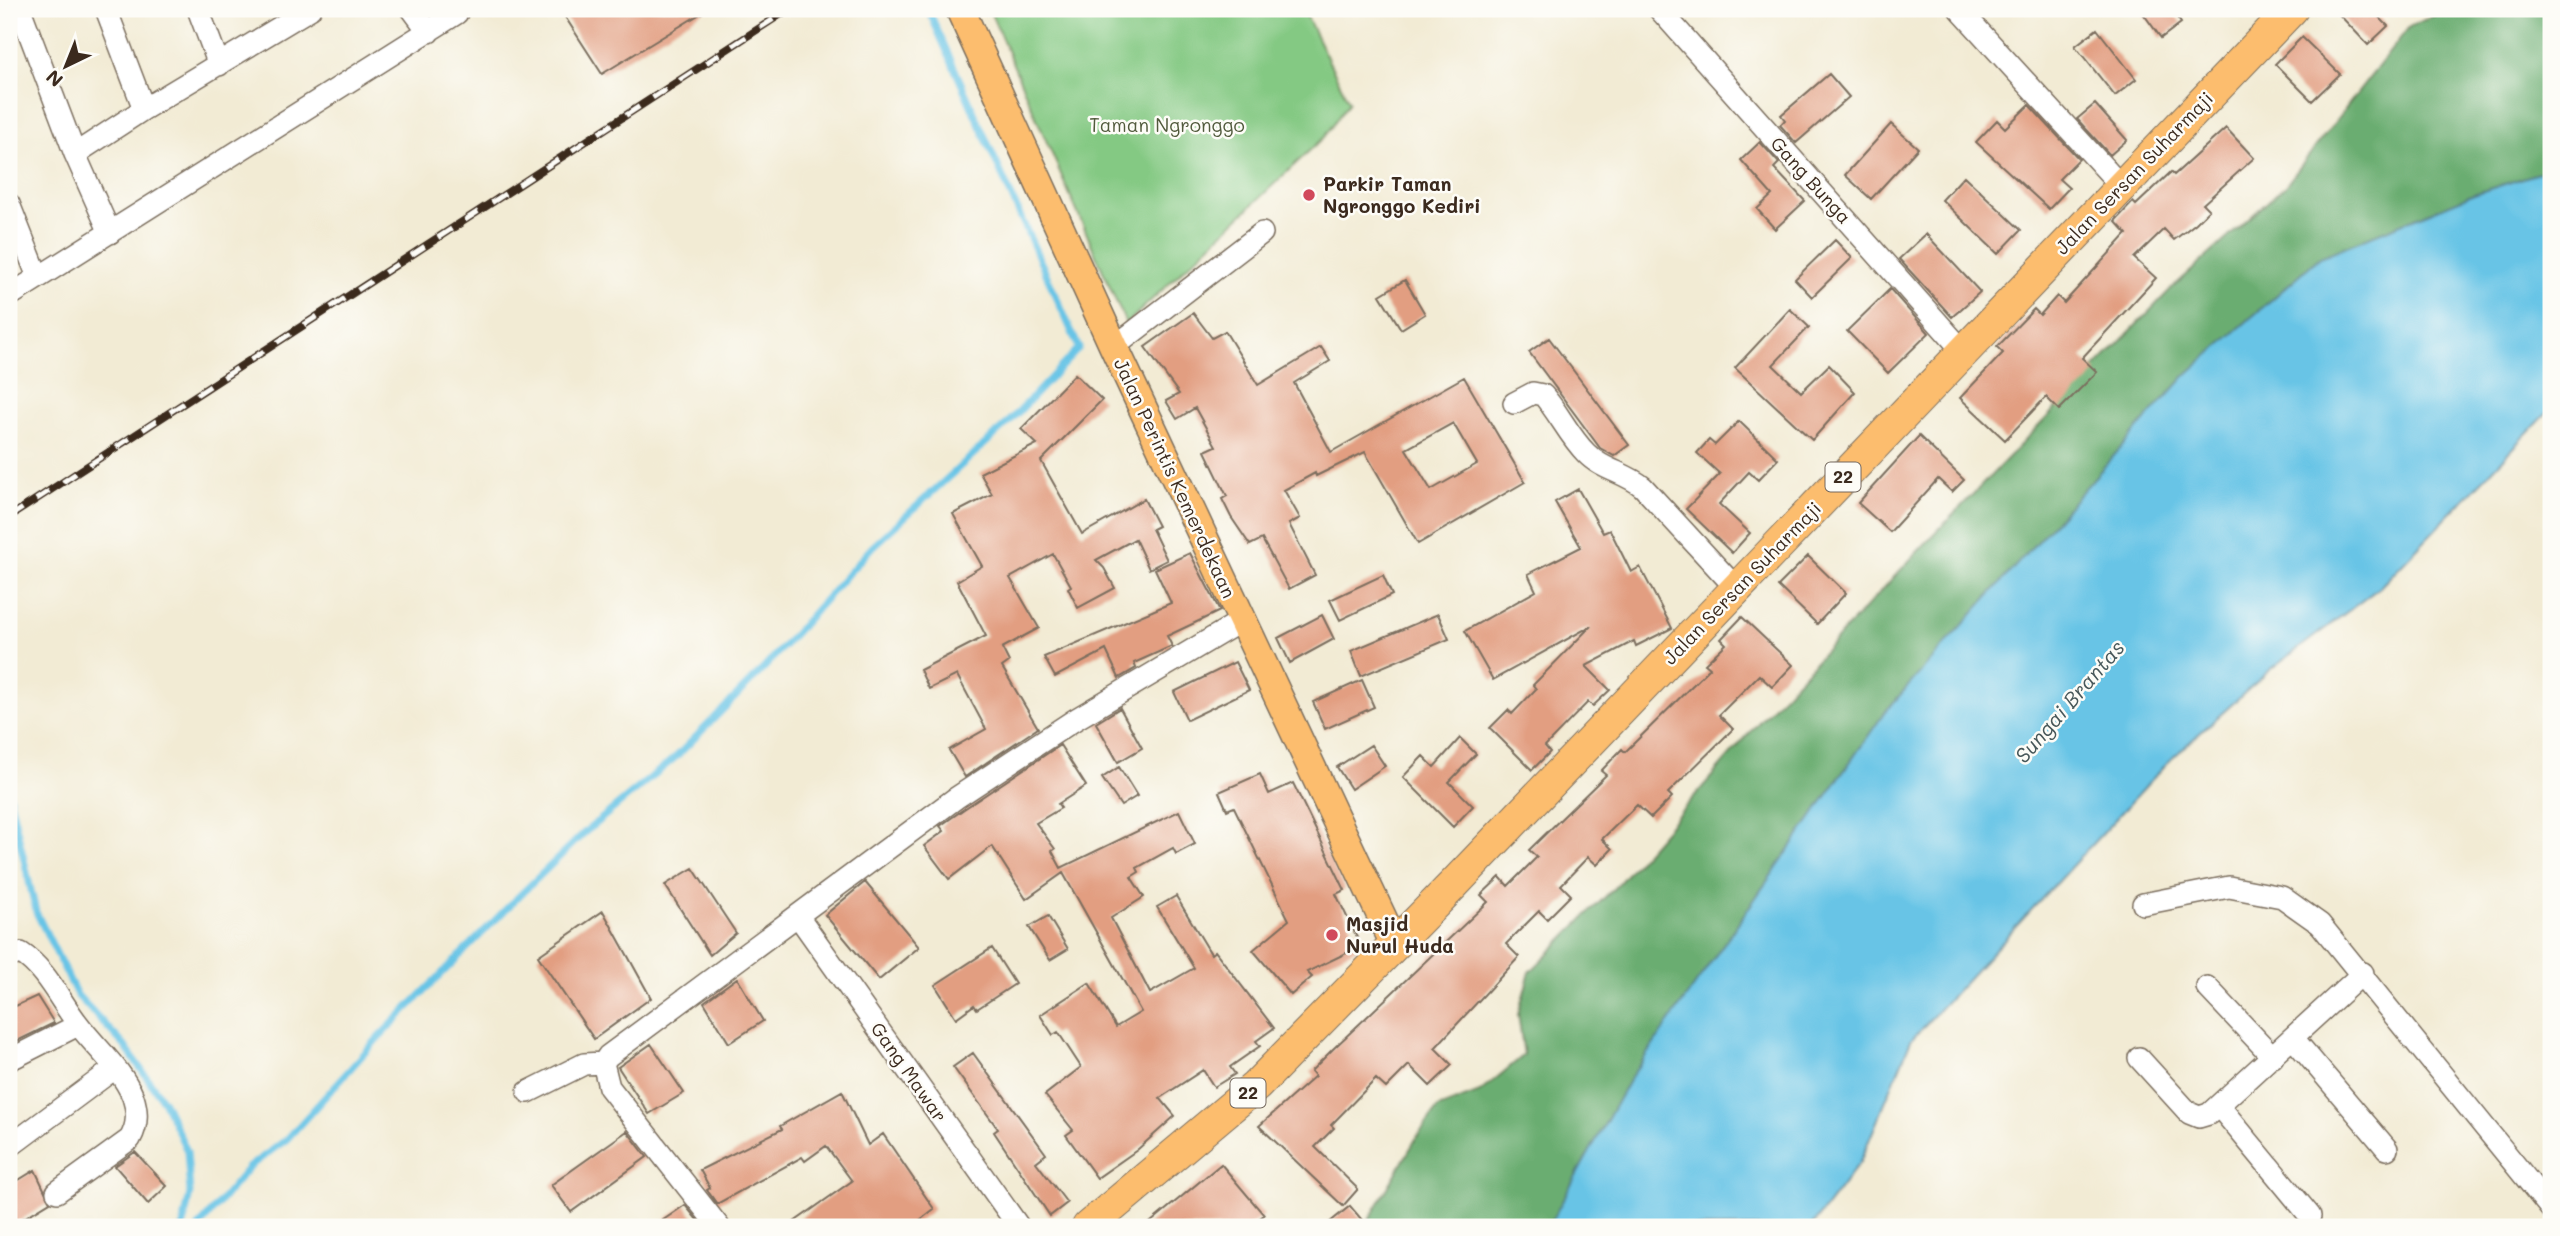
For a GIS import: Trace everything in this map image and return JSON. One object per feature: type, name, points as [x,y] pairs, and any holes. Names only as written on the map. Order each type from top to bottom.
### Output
[{"type":"highway","name":"Jalan Sersan Suharmaji","points":[[1395,945],[2286,11]]},
{"type":"highway","name":"22","points":[[1088,1227],[1256,1086],[1395,945]]},
{"type":"main road","name":"Jalan Perintis Kemerdekaan","points":[[960,9],[1241,621],[1395,945]]},
{"type":"street","points":[[20,9],[75,154],[110,233]]},
{"type":"street","points":[[106,9],[144,109]]},
{"type":"street","points":[[198,9],[219,65]]},
{"type":"street","points":[[75,154],[310,9]]},
{"type":"street","points":[[412,9],[429,32]]},
{"type":"street","name":"Gang Bunga","points":[[1659,9],[1963,351]]},
{"type":"street","points":[[1959,9],[2121,186]]},
{"type":"street","points":[[9,296],[457,13]]},
{"type":"street","points":[[9,204],[38,277]]},
{"type":"street","points":[[1114,347],[1262,233]]},
{"type":"street","points":[[1514,403],[1533,393],[1543,395],[1586,453],[1609,470],[1631,477],[1643,487],[1736,588]]},
{"type":"street","points":[[719,1227],[609,1087],[603,1063],[608,1056],[956,798],[1076,719],[1241,621]]},
{"type":"street","points":[[2143,904],[2229,887],[2282,897],[2320,924],[2548,1198]]},
{"type":"street","name":"Gang Mawar","points":[[798,916],[1020,1227]]},
{"type":"street","points":[[9,956],[21,953],[28,957],[78,1025],[115,1068],[134,1102],[135,1130],[130,1139],[57,1192]]},
{"type":"street","points":[[2139,1058],[2189,1113],[2199,1117],[2209,1114],[2363,973]]},
{"type":"street","points":[[2207,987],[2273,1057]]},
{"type":"street","points":[[9,1060],[78,1025]]},
{"type":"street","points":[[2293,1038],[2387,1149]]},
{"type":"street","points":[[528,1092],[584,1064],[603,1063]]},
{"type":"street","points":[[9,1147],[115,1068]]},
{"type":"street","points":[[2219,1106],[2310,1216]]},
{"type":"green space","name":"Taman Ngronggo","points":[[989,9],[1303,9],[1349,102],[1324,137],[1126,324]]},
{"type":"green space","points":[[2447,9],[2551,9],[2551,169],[2474,194],[2320,257],[2186,375],[1885,712],[1631,1077],[1548,1227],[1365,1227],[1417,1137],[1438,1108],[1480,1092],[1524,1055],[1518,1014],[1530,972],[1619,883],[1759,722],[1922,547],[2170,290],[2285,186],[2409,27]]},
{"type":"water","name":"Sungai Brantas","points":[[2551,169],[2551,409],[2380,587],[2270,670],[2169,761],[1911,1040],[1860,1162],[1811,1227],[1548,1227],[1631,1077],[1885,712],[2186,375],[2320,257],[2474,194]]},
{"type":"building","points":[[560,9],[708,9],[602,74]]},
{"type":"building","points":[[2140,9],[2171,9],[2181,23],[2161,38]]},
{"type":"building","points":[[2334,9],[2371,9],[2388,26],[2368,45]]},
{"type":"building","points":[[2097,29],[2136,79],[2115,96],[2075,46]]},
{"type":"building","points":[[2302,37],[2340,74],[2312,101],[2275,64]]},
{"type":"building","points":[[1829,74],[1849,97],[1796,143],[1780,125],[1785,120],[1781,115]]},
{"type":"building","points":[[2095,104],[2127,140],[2110,155],[2077,119]]},
{"type":"building","points":[[2029,105],[2079,159],[2059,179],[2069,188],[2049,209],[1976,142],[1997,120],[2005,128]]},
{"type":"building","points":[[1891,124],[1918,148],[1871,199],[1845,175]]},
{"type":"building","points":[[2226,128],[2254,158],[2203,204],[2209,210],[2196,223],[2174,240],[2164,229],[2134,258],[2156,278],[2082,358],[2097,372],[2059,410],[2046,397],[2005,440],[1960,398],[2003,353],[1997,347],[2034,309],[2040,315],[2057,296],[2064,303],[2127,234],[2115,221],[2133,202],[2136,205],[2171,172],[2174,175]]},
{"type":"building","points":[[1760,142],[1779,163],[1774,168],[1805,201],[1775,229],[1757,209],[1772,195],[1741,160]]},
{"type":"building","points":[[1964,176],[2021,230],[1998,254],[1942,200]]},
{"type":"building","points":[[1926,234],[1980,292],[1952,317],[1899,259]]},
{"type":"building","points":[[1835,240],[1852,258],[1812,297],[1795,279]]},
{"type":"building","points":[[1405,280],[1425,314],[1401,329],[1380,295]]},
{"type":"building","points":[[1890,289],[1929,333],[1888,373],[1847,331]]},
{"type":"building","points":[[1790,309],[1809,327],[1773,365],[1801,392],[1829,365],[1855,392],[1812,440],[1735,368]]},
{"type":"building","points":[[1193,313],[1212,338],[1225,331],[1258,385],[1321,347],[1330,361],[1294,383],[1331,452],[1464,377],[1525,482],[1418,544],[1365,452],[1316,476],[1315,473],[1284,490],[1300,518],[1289,524],[1315,575],[1289,589],[1262,539],[1250,545],[1231,517],[1222,499],[1227,496],[1205,451],[1216,446],[1195,408],[1177,419],[1166,401],[1179,394],[1145,347]],"holes":[[[1453,423],[1477,464],[1431,490],[1406,449]]]},
{"type":"building","points":[[1549,338],[1629,445],[1614,456],[1600,448],[1529,352]]},
{"type":"building","points":[[1075,374],[1102,400],[1041,461],[1082,534],[1144,499],[1158,526],[1152,529],[1167,560],[1149,569],[1135,539],[1096,560],[1104,568],[1115,588],[1078,608],[1068,588],[1071,586],[1053,554],[1010,578],[1039,628],[1002,648],[1009,662],[1002,667],[1038,728],[965,777],[949,750],[986,729],[957,675],[929,689],[920,670],[986,636],[957,581],[982,566],[953,514],[992,494],[980,473],[1037,444],[1021,429]]},
{"type":"building","points":[[1739,421],[1778,459],[1758,480],[1749,472],[1719,504],[1750,533],[1732,553],[1686,509],[1720,474],[1697,453],[1709,440],[1715,445]]},
{"type":"building","points":[[1919,436],[1964,480],[1952,492],[1938,479],[1890,532],[1858,503]]},
{"type":"building","points":[[1578,489],[1603,533],[1610,530],[1631,572],[1640,567],[1672,628],[1636,646],[1634,641],[1586,666],[1610,690],[1593,706],[1588,702],[1545,746],[1550,752],[1532,770],[1490,728],[1508,710],[1512,714],[1536,689],[1533,685],[1591,626],[1493,680],[1465,631],[1536,591],[1528,574],[1581,547],[1555,502]]},
{"type":"building","points":[[1190,553],[1220,611],[1167,636],[1172,646],[1134,663],[1136,668],[1119,678],[1106,650],[1055,677],[1044,657],[1171,603],[1155,569]]},
{"type":"building","points":[[1808,556],[1846,593],[1817,624],[1778,586]]},
{"type":"building","points":[[1383,575],[1392,595],[1340,620],[1330,600]]},
{"type":"building","points":[[1438,614],[1449,639],[1361,676],[1351,651]]},
{"type":"building","points":[[1322,615],[1334,639],[1290,663],[1278,638]]},
{"type":"building","points":[[1742,617],[1793,665],[1772,687],[1759,675],[1719,715],[1733,729],[1668,793],[1672,797],[1651,818],[1637,805],[1602,839],[1612,849],[1597,865],[1588,857],[1561,885],[1571,895],[1547,919],[1539,911],[1506,944],[1519,957],[1435,1048],[1452,1065],[1430,1086],[1409,1065],[1386,1088],[1376,1079],[1331,1125],[1334,1128],[1315,1147],[1358,1189],[1343,1206],[1259,1126],[1315,1076],[1311,1071],[1488,902],[1481,895],[1500,877],[1508,886],[1537,857],[1529,850],[1606,775],[1601,771],[1622,749],[1625,752],[1710,668],[1705,664],[1726,644],[1721,639]]},
{"type":"building","points":[[1235,662],[1249,690],[1187,720],[1174,692]]},
{"type":"building","points":[[1362,680],[1374,707],[1325,729],[1313,702]]},
{"type":"building","points":[[1120,708],[1142,748],[1118,762],[1096,723]]},
{"type":"building","points":[[1460,738],[1476,754],[1449,782],[1473,806],[1453,827],[1403,777],[1423,756],[1434,767]]},
{"type":"building","points":[[1060,745],[1086,786],[1058,804],[1061,808],[1036,823],[1055,849],[1052,851],[1061,868],[1179,811],[1195,844],[1176,854],[1173,848],[1137,868],[1139,872],[1131,877],[1144,897],[1111,918],[1150,993],[1194,968],[1157,907],[1176,896],[1211,954],[1215,951],[1274,1028],[1256,1041],[1260,1046],[1230,1067],[1235,1074],[1214,1087],[1203,1070],[1160,1098],[1175,1116],[1137,1150],[1097,1178],[1066,1135],[1073,1130],[1045,1095],[1081,1067],[1058,1032],[1053,1035],[1040,1015],[1089,983],[1116,1027],[1141,1012],[1063,873],[1026,899],[992,846],[949,879],[924,846],[944,831],[940,826]]},
{"type":"building","points":[[1371,745],[1385,766],[1351,789],[1337,767]]},
{"type":"building","points":[[1119,767],[1137,796],[1121,806],[1102,778]]},
{"type":"building","points":[[1260,774],[1269,794],[1293,783],[1345,890],[1336,894],[1361,946],[1307,972],[1312,977],[1291,995],[1253,950],[1289,920],[1234,807],[1227,810],[1219,792]]},
{"type":"building","points":[[693,868],[736,933],[710,955],[665,885]]},
{"type":"building","points":[[865,882],[919,947],[879,980],[825,915]]},
{"type":"building","points":[[603,911],[651,998],[594,1039],[538,956]]},
{"type":"building","points":[[1048,916],[1068,949],[1050,960],[1029,927]]},
{"type":"building","points":[[992,948],[1015,984],[977,1009],[974,1005],[956,1018],[935,985]]},
{"type":"building","points":[[737,978],[763,1021],[729,1043],[704,1002]]},
{"type":"building","points":[[37,996],[54,1023],[9,1045],[9,1009]]},
{"type":"building","points":[[651,1044],[684,1093],[649,1114],[618,1067]]},
{"type":"building","points":[[973,1053],[1046,1154],[1036,1162],[1067,1203],[1050,1216],[994,1132],[998,1129],[953,1067]]},
{"type":"building","points":[[842,1091],[868,1145],[883,1134],[934,1209],[911,1227],[787,1227],[852,1181],[826,1146],[805,1161],[802,1157],[717,1204],[707,1190],[710,1188],[700,1170],[782,1129],[780,1126]]},
{"type":"building","points":[[627,1131],[647,1157],[571,1212],[551,1185]]},
{"type":"building","points":[[135,1152],[167,1186],[148,1204],[115,1166]]},
{"type":"building","points":[[1221,1164],[1264,1215],[1248,1227],[1145,1227]]},
{"type":"building","points":[[35,1170],[50,1202],[9,1227],[9,1186]]},
{"type":"building","points":[[685,1205],[703,1227],[653,1227],[672,1214]]},
{"type":"building","points":[[1350,1206],[1368,1227],[1324,1227]]},
{"type":"waterway","points":[[199,1227],[249,1167],[287,1139],[378,1038],[519,896],[584,833],[678,755],[764,668],[872,547],[1009,422],[1079,348],[928,9]]},
{"type":"waterway","points":[[9,795],[36,912],[77,995],[124,1045],[164,1102],[187,1151],[190,1193],[183,1227]]},
{"type":"railway","points":[[9,517],[789,9]]},
{"type":"place","name":"Parkir Taman Ngronggo Kediri","points":[[1309,195]]},
{"type":"place","name":"Masjid Nurul Huda","points":[[1332,935]]}]
